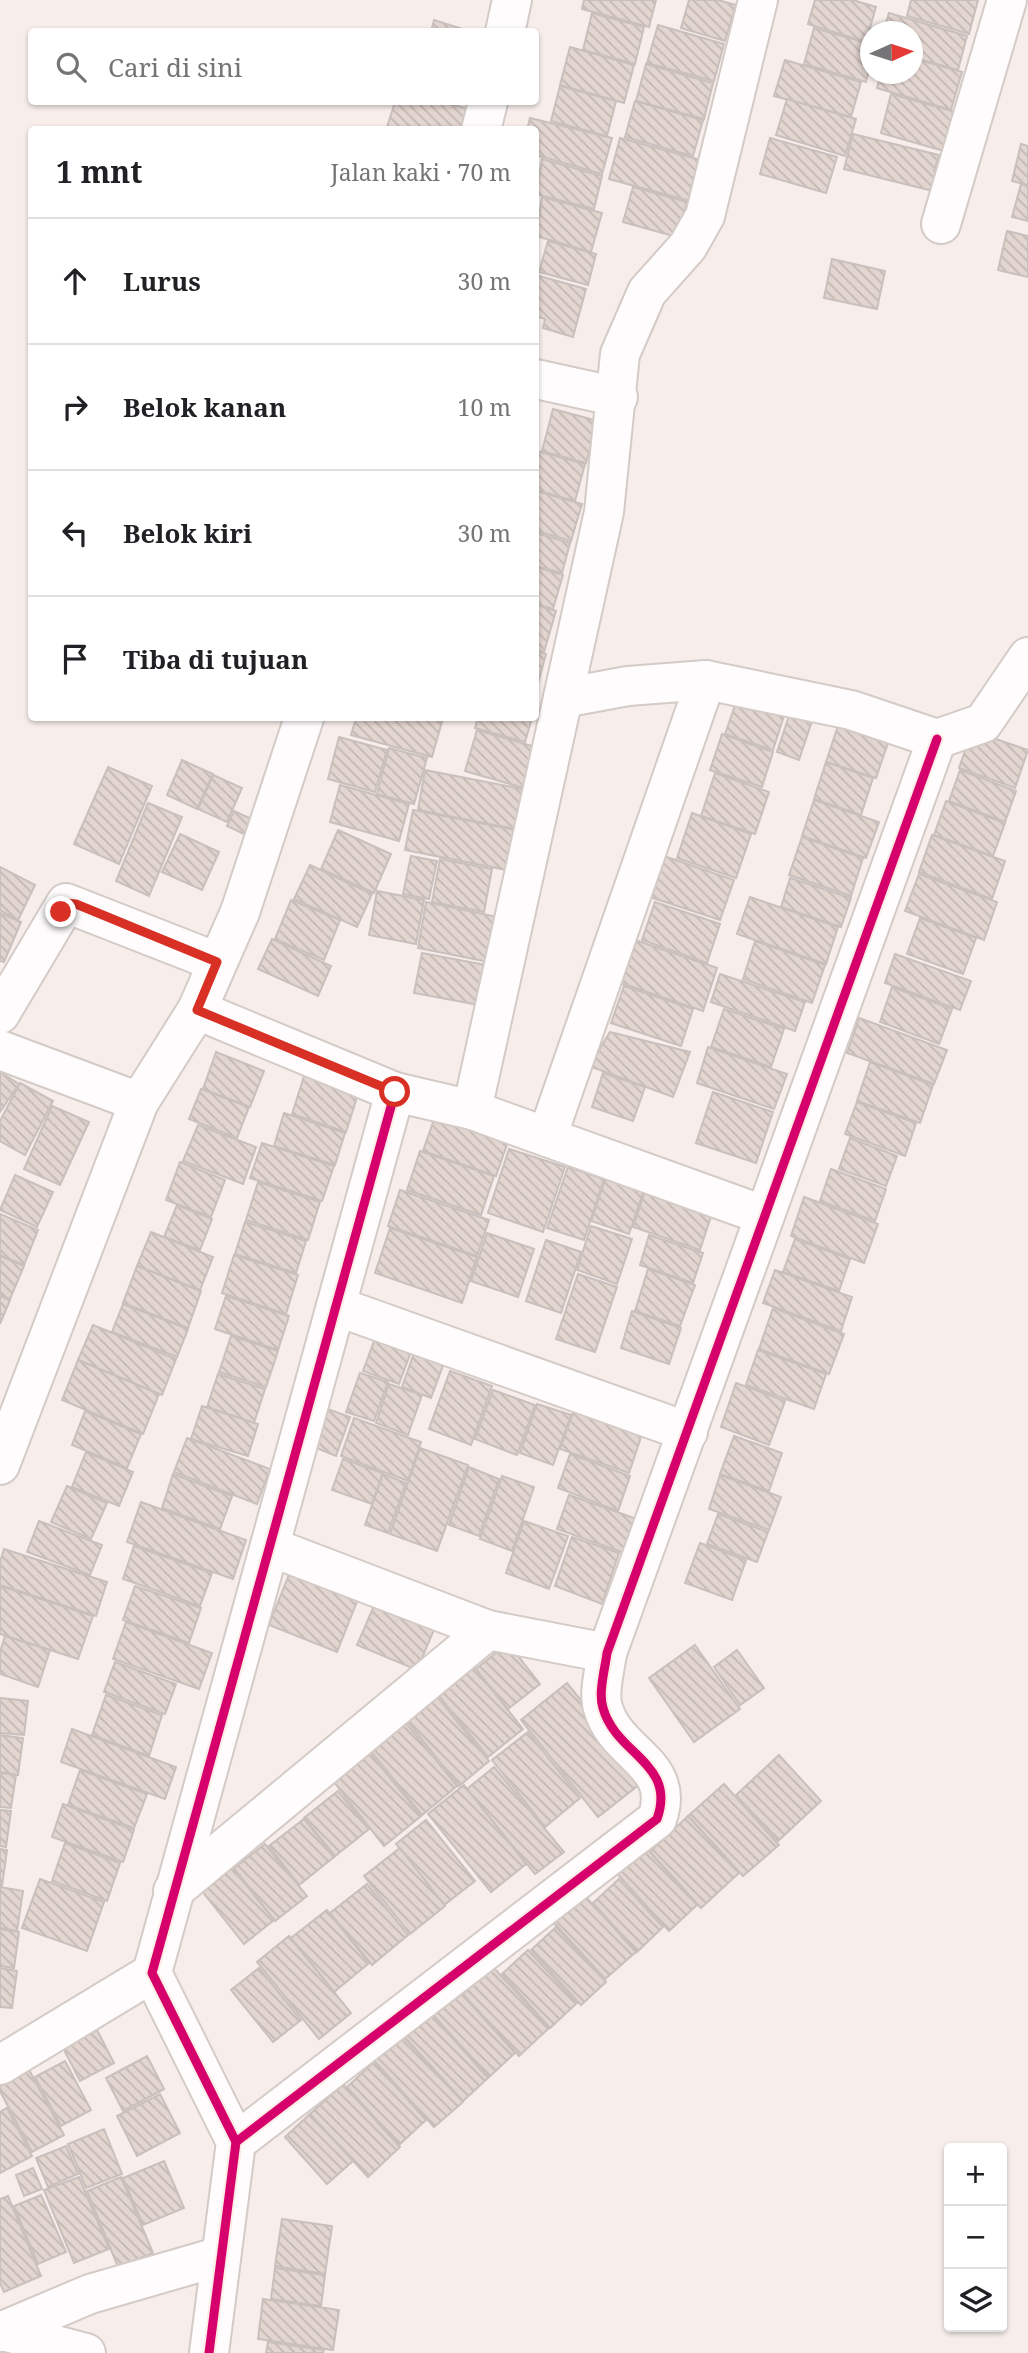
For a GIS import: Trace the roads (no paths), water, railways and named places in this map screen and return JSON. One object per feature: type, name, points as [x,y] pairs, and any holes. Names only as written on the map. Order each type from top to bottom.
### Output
[{"type":"street","points":[[506,28],[512,0]]},
{"type":"street","points":[[472,1110],[604,512],[618,397],[620,354],[630,325],[647,292],[688,246],[705,216],[758,0]]},
{"type":"street","points":[[941,224],[1007,0]]},
{"type":"street","points":[[482,126],[487,105]]},
{"type":"street","points":[[539,380],[618,397]]},
{"type":"street","points":[[563,698],[628,686],[706,680],[851,710],[937,739],[983,723],[1028,657]]},
{"type":"street","points":[[547,1136],[706,680]]},
{"type":"street","points":[[0,1465],[139,1102],[197,1010],[240,912],[303,721]]},
{"type":"street","points":[[236,2142],[657,1819],[663,1800],[660,1781],[611,1727],[602,1706],[607,1653],[937,739]]},
{"type":"street","points":[[0,1014],[66,903],[217,962]]},
{"type":"street","points":[[197,1010],[395,1092],[472,1110],[763,1215]]},
{"type":"street","points":[[0,1050],[139,1102]]},
{"type":"street","points":[[209,2353],[236,2142],[152,1973],[395,1092]]},
{"type":"street","points":[[336,1306],[688,1432]]},
{"type":"street","points":[[271,1547],[488,1630],[607,1653]]},
{"type":"street","points":[[173,1891],[488,1630]]},
{"type":"street","points":[[0,2066],[152,1973]]},
{"type":"street","points":[[1,2332],[90,2294],[221,2256]]},
{"type":"street","points":[[1,2332],[86,2353]]}]
